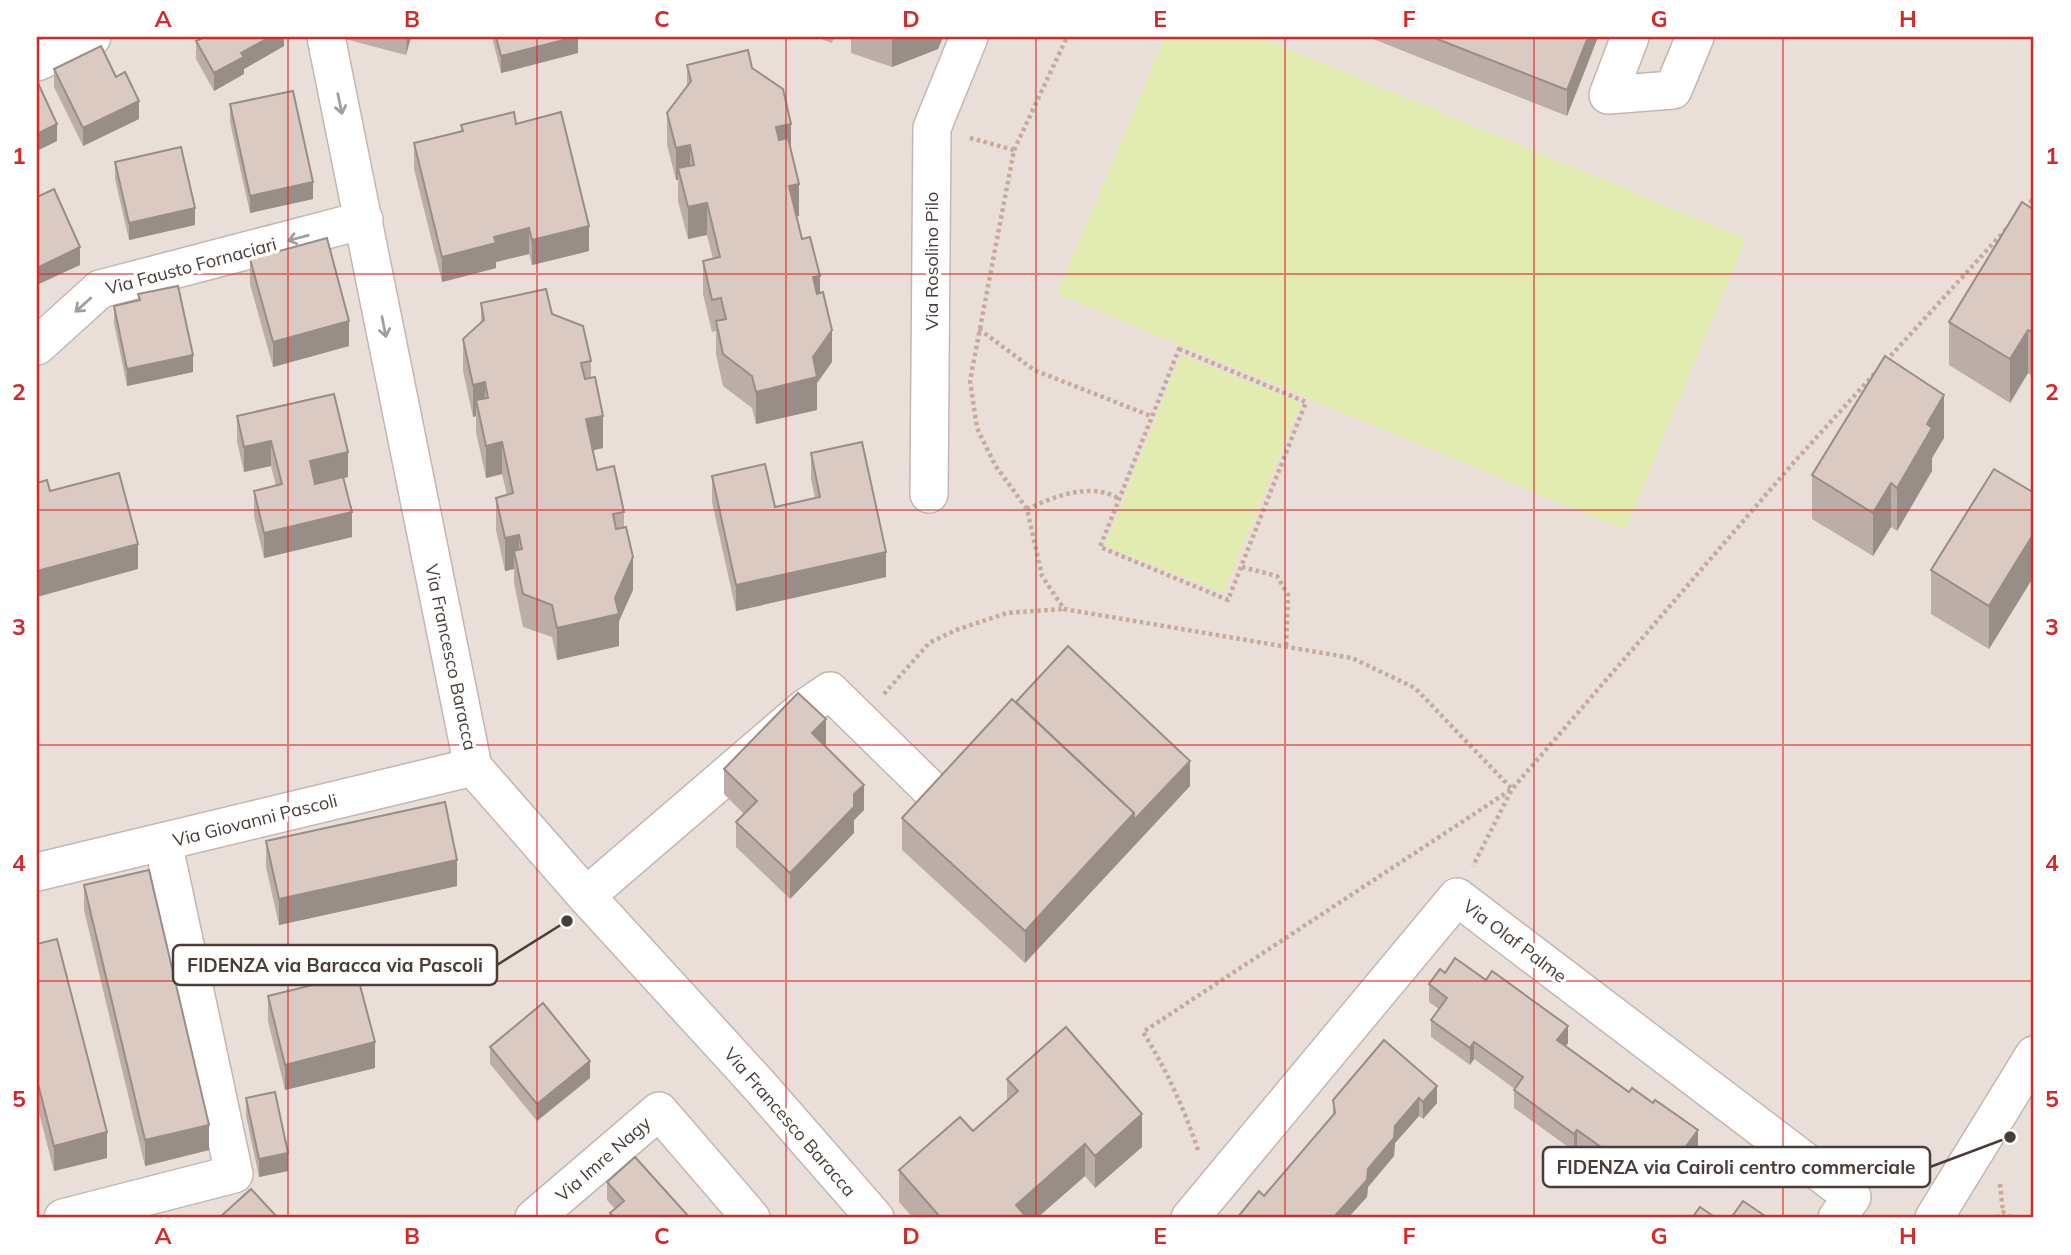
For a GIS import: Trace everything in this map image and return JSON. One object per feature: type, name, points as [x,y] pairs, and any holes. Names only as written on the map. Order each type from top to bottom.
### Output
[{"type":"street","points":[[37,62],[92,37]]},
{"type":"street","name":"Via Francesco Baracca","points":[[326,37],[474,767],[875,1218]]},
{"type":"street","name":"Via Rosolino Pilo","points":[[929,494],[932,128],[970,37]]},
{"type":"street","points":[[1630,37],[1608,94],[1673,90],[1695,37]]},
{"type":"street","name":"Via Fausto Fornaciari","points":[[37,346],[100,289],[364,220]]},
{"type":"street","points":[[586,896],[805,708],[831,691],[930,789]]},
{"type":"street","name":"Via Giovanni Pascoli","points":[[37,872],[474,767]]},
{"type":"street","points":[[63,1218],[234,1174],[163,842]]},
{"type":"street","name":"Via Olaf Palme","points":[[1190,1218],[1457,897],[1852,1197],[1837,1218]]},
{"type":"street","points":[[1942,1215],[2034,1055]]},
{"type":"street","name":"Via Imre Nagy","points":[[534,1218],[659,1111],[751,1218]]},
{"type":"path","points":[[1064,610],[1042,576],[1027,509],[995,465],[977,428],[970,381],[1014,150],[1067,37]]},
{"type":"path","points":[[932,128],[1014,150]]},
{"type":"path","points":[[2019,215],[2034,198]]},
{"type":"path","points":[[1457,897],[1513,789],[1795,461],[2010,225]]},
{"type":"path","points":[[979,329],[1034,370],[1151,416]]},
{"type":"path","points":[[1179,349],[1306,402],[1228,600],[1100,547],[1151,416],[1179,349]]},
{"type":"path","points":[[1027,509],[1060,494],[1090,491],[1119,499]]},
{"type":"path","points":[[1242,567],[1277,576],[1288,595],[1286,648]]},
{"type":"path","points":[[858,718],[877,702],[929,643],[956,630],[1007,612],[1064,610],[1121,617],[1352,658],[1415,688],[1513,789]]},
{"type":"path","points":[[1200,1157],[1186,1114],[1158,1056],[1143,1032],[1513,789]]},
{"type":"path","points":[[1998,1218],[2003,1212],[2012,1218]]},
{"type":"shaded area","points":[[37,37],[2034,37],[2034,1218],[37,1218]]},
{"type":"green space","points":[[1165,37],[1259,37],[1746,239],[1625,530],[1057,294]]},
{"type":"green space","points":[[1181,355],[1301,403],[1224,593],[1105,546]]},
{"type":"building","points":[[205,37],[270,37],[241,53],[244,57],[214,73],[196,41]]},
{"type":"building","points":[[496,37],[575,37],[501,56]]},
{"type":"building","points":[[1432,37],[1588,37],[1567,90]]},
{"type":"building","points":[[101,46],[116,77],[125,72],[139,101],[83,128],[54,69]]},
{"type":"building","points":[[748,50],[752,68],[783,89],[791,124],[776,127],[779,140],[788,138],[799,184],[789,186],[802,239],[810,237],[820,276],[813,277],[817,294],[823,292],[832,330],[813,357],[817,377],[756,392],[752,376],[723,354],[716,321],[726,319],[721,298],[712,300],[703,261],[720,257],[707,203],[688,207],[678,168],[694,165],[690,145],[676,148],[667,113],[691,81],[687,65]]},
{"type":"building","points":[[37,81],[57,124],[37,134]]},
{"type":"building","points":[[293,91],[313,182],[250,196],[230,104]]},
{"type":"building","points":[[514,112],[516,124],[561,112],[589,226],[532,240],[529,228],[494,237],[496,243],[442,257],[414,143],[463,131],[461,125]]},
{"type":"building","points":[[181,147],[195,208],[129,223],[115,162]]},
{"type":"building","points":[[54,189],[80,247],[37,268],[37,197]]},
{"type":"building","points":[[2022,202],[2034,210],[2034,333],[2028,330],[2010,359],[1949,322]]},
{"type":"building","points":[[327,238],[349,321],[273,342],[250,259]]},
{"type":"building","points":[[178,286],[193,355],[127,369],[114,306],[140,300],[138,294]]},
{"type":"building","points":[[546,289],[552,314],[583,326],[591,361],[581,363],[585,379],[595,377],[603,416],[586,419],[597,470],[614,466],[624,512],[613,514],[616,529],[626,527],[633,557],[615,598],[619,614],[557,628],[552,605],[523,594],[514,551],[522,549],[519,535],[505,538],[496,498],[513,493],[502,442],[486,446],[476,400],[488,398],[485,382],[473,385],[463,339],[484,320],[481,303]]},
{"type":"building","points":[[1885,356],[1944,395],[1927,424],[1932,428],[1897,488],[1891,483],[1873,513],[1812,475]]},
{"type":"building","points":[[334,394],[348,452],[310,461],[315,484],[343,477],[352,512],[264,533],[254,491],[282,484],[271,441],[244,447],[237,416]]},
{"type":"building","points":[[862,442],[886,552],[736,585],[712,476],[765,464],[775,507],[820,497],[811,453]]},
{"type":"building","points":[[1994,469],[2034,493],[2034,533],[1989,606],[1931,570]]},
{"type":"building","points":[[119,473],[138,544],[37,571],[37,483],[47,480],[50,491]]},
{"type":"building","points":[[1068,646],[1190,761],[1134,820],[1134,813],[1016,702]]},
{"type":"building","points":[[798,693],[826,719],[812,733],[864,785],[854,794],[854,807],[790,873],[736,822],[757,801],[724,769]]},
{"type":"building","points":[[1012,699],[1134,813],[1025,931],[902,818]]},
{"type":"building","points":[[445,802],[457,860],[279,899],[266,841]]},
{"type":"building","points":[[149,870],[209,1125],[145,1140],[84,885]]},
{"type":"building","points":[[57,939],[107,1132],[54,1146],[37,1080],[37,944]]},
{"type":"building","points":[[1455,958],[1486,980],[1492,971],[1568,1026],[1557,1040],[1629,1092],[1632,1088],[1653,1103],[1655,1100],[1698,1130],[1668,1171],[1648,1157],[1643,1164],[1621,1148],[1615,1157],[1577,1130],[1574,1134],[1514,1090],[1523,1077],[1474,1042],[1470,1048],[1431,1020],[1447,998],[1429,984],[1440,969],[1445,973]]},
{"type":"building","points":[[357,974],[375,1042],[285,1065],[268,996]]},
{"type":"building","points":[[543,1003],[590,1061],[537,1104],[490,1047]]},
{"type":"building","points":[[1066,1027],[1142,1114],[1095,1156],[1085,1144],[1016,1205],[1027,1218],[941,1218],[899,1170],[960,1117],[973,1131],[1018,1091],[1007,1079]]},
{"type":"building","points":[[1384,1040],[1437,1086],[1423,1102],[1419,1098],[1395,1126],[1394,1138],[1368,1169],[1367,1180],[1333,1218],[1237,1218],[1259,1191],[1264,1196],[1335,1113],[1333,1100]]},
{"type":"building","points":[[275,1092],[288,1153],[259,1159],[246,1098]]},
{"type":"building","points":[[635,1157],[690,1218],[615,1218],[610,1213],[624,1201],[607,1182]]},
{"type":"building","points":[[251,1189],[278,1218],[219,1218]]},
{"type":"building","points":[[1743,1201],[1768,1218],[1731,1218]]},
{"type":"building","points":[[1700,1207],[1716,1218],[1692,1218]]},
{"type":"place","name":"FIDENZA via Baracca via Pascoli","points":[[567,921]]},
{"type":"place","name":"FIDENZA via Cairoli centro commerciale","points":[[2010,1137]]}]
